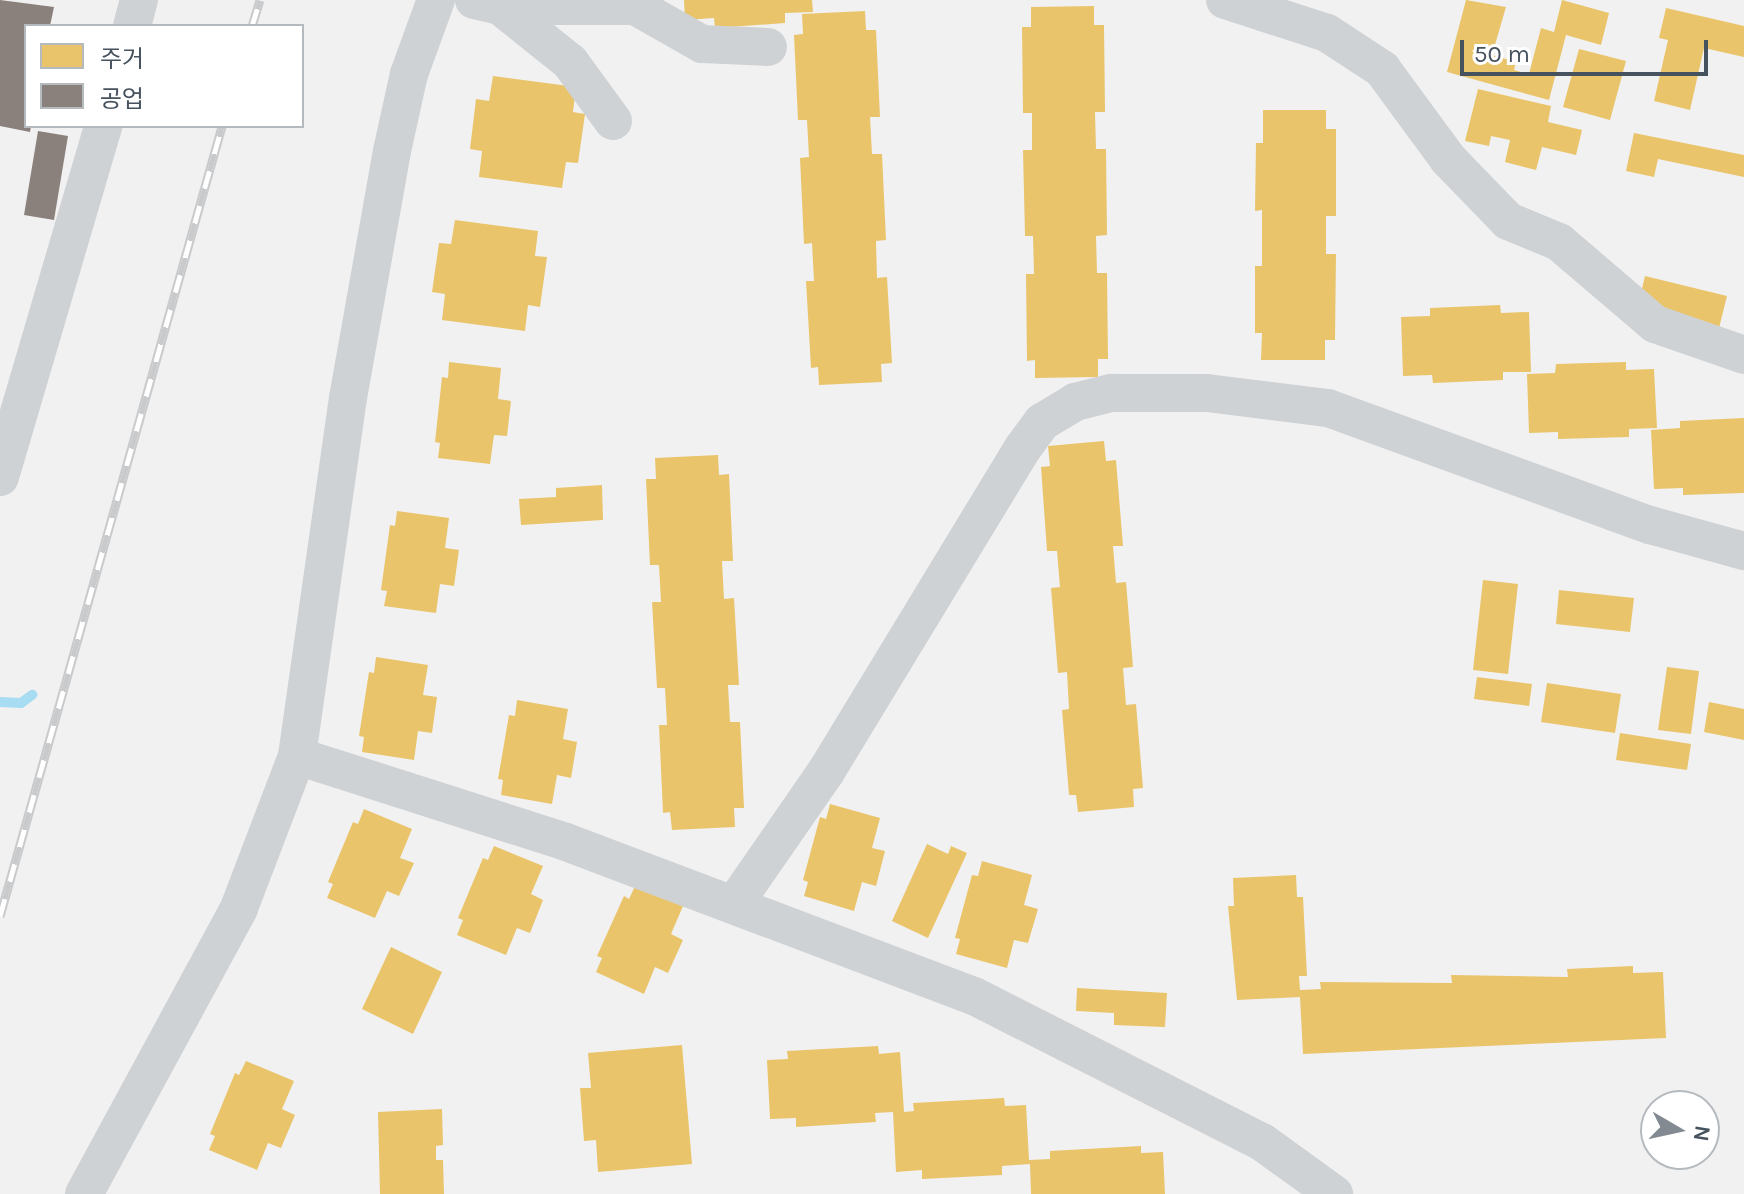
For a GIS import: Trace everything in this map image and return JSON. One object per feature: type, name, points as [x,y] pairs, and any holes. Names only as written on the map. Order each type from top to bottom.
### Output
[{"type":"street","points":[[133,24],[139,0]]},
{"type":"street","points":[[84,1194],[239,908],[297,756],[348,398],[392,151],[409,74],[436,0]]},
{"type":"street","points":[[1225,0],[1327,33],[1382,69],[1448,159],[1508,221],[1559,242],[1655,324],[1744,355]]},
{"type":"street","points":[[487,3],[635,6],[702,44],[768,47]]},
{"type":"street","points":[[487,3],[570,62],[613,121]]},
{"type":"street","points":[[0,477],[102,128]]},
{"type":"street","points":[[735,903],[827,770],[1023,448],[1042,422],[1075,402],[1112,393],[1207,393],[1328,408],[1650,525],[1744,551]]},
{"type":"street","points":[[297,756],[566,842],[735,903],[974,996],[1262,1142],[1334,1194]]},
{"type":"building: 주거","points":[[684,0],[812,0],[813,12],[785,13],[785,23],[715,28],[714,18],[685,20]]},
{"type":"building: 주거","points":[[1466,0],[1506,7],[1492,55],[1516,62],[1514,70],[1529,74],[1541,28],[1554,32],[1562,0],[1609,13],[1601,45],[1566,35],[1549,100],[1447,72]]},
{"type":"building: 주거","points":[[1094,6],[1094,25],[1104,25],[1105,112],[1095,112],[1096,149],[1106,149],[1107,235],[1096,236],[1097,273],[1107,273],[1108,359],[1098,359],[1098,377],[1035,378],[1035,360],[1027,361],[1026,274],[1034,274],[1033,236],[1025,236],[1023,150],[1032,150],[1032,113],[1023,113],[1022,27],[1031,27],[1031,7]]},
{"type":"building: 주거","points":[[1666,8],[1744,26],[1744,57],[1704,48],[1690,110],[1654,101],[1668,40],[1659,38]]},
{"type":"building: 주거","points":[[865,11],[866,30],[876,30],[880,117],[870,117],[872,154],[882,154],[886,240],[876,241],[877,278],[887,277],[892,363],[881,364],[882,382],[819,385],[818,367],[811,368],[806,281],[814,281],[812,243],[804,244],[800,158],[809,157],[807,120],[798,120],[794,35],[803,34],[802,14]]},
{"type":"building: 주거","points":[[1579,49],[1626,61],[1610,120],[1563,107]]},
{"type":"building: 주거","points":[[493,76],[576,87],[573,112],[585,114],[578,163],[566,162],[562,188],[479,177],[482,151],[470,149],[476,99],[489,101]]},
{"type":"building: 주거","points":[[1478,89],[1551,106],[1548,122],[1582,130],[1576,155],[1542,147],[1536,170],[1505,162],[1510,140],[1491,136],[1489,146],[1465,141]]},
{"type":"building: 주거","points":[[1263,110],[1326,110],[1326,129],[1336,129],[1336,216],[1326,216],[1326,254],[1336,254],[1335,340],[1325,340],[1325,360],[1261,360],[1262,333],[1255,333],[1255,266],[1262,266],[1262,210],[1255,211],[1256,143],[1263,143]]},
{"type":"building: 주거","points":[[1634,133],[1744,155],[1744,177],[1658,159],[1654,177],[1626,171]]},
{"type":"building: 주거","points":[[455,220],[538,231],[535,256],[547,257],[540,307],[528,305],[525,331],[442,320],[445,294],[432,292],[439,243],[451,244]]},
{"type":"building: 주거","points":[[1645,276],[1727,296],[1719,328],[1639,301]]},
{"type":"building: 주거","points":[[1500,305],[1501,313],[1529,312],[1531,372],[1503,372],[1503,380],[1433,383],[1432,375],[1403,376],[1401,317],[1430,316],[1430,308]]},
{"type":"building: 주거","points":[[449,362],[501,368],[498,399],[511,401],[507,436],[494,435],[490,464],[438,458],[440,443],[435,442],[442,377],[448,378]]},
{"type":"building: 주거","points":[[1626,362],[1626,370],[1654,369],[1657,428],[1629,429],[1629,437],[1558,439],[1558,432],[1529,433],[1527,374],[1555,373],[1556,364]]},
{"type":"building: 주거","points":[[1744,418],[1744,493],[1683,495],[1683,488],[1654,489],[1651,430],[1680,428],[1680,421]]},
{"type":"building: 주거","points":[[1104,441],[1106,461],[1116,460],[1123,546],[1113,546],[1116,583],[1126,582],[1133,667],[1123,668],[1126,705],[1136,704],[1143,788],[1133,789],[1134,807],[1078,812],[1076,795],[1069,795],[1062,710],[1069,709],[1067,672],[1058,673],[1051,588],[1060,587],[1057,551],[1047,551],[1041,467],[1050,466],[1048,446]]},
{"type":"building: 주거","points":[[718,455],[719,475],[729,474],[733,561],[722,561],[724,599],[734,598],[739,685],[728,685],[730,722],[740,722],[744,808],[734,808],[735,827],[672,830],[670,812],[663,813],[659,725],[667,725],[665,688],[657,688],[652,602],[661,602],[659,565],[650,565],[646,479],[656,479],[655,458]]},
{"type":"building: 주거","points":[[602,485],[603,520],[521,525],[519,499],[556,497],[556,488]]},
{"type":"building: 주거","points":[[397,511],[449,518],[445,548],[459,550],[454,586],[440,584],[436,613],[384,606],[387,591],[381,590],[390,525],[395,526]]},
{"type":"building: 주거","points":[[1483,580],[1518,584],[1508,674],[1473,670]]},
{"type":"building: 주거","points":[[1559,590],[1634,598],[1630,632],[1556,624]]},
{"type":"building: 주거","points":[[376,657],[428,665],[423,695],[437,697],[432,733],[418,731],[414,760],[362,752],[364,737],[359,736],[369,672],[374,673]]},
{"type":"building: 주거","points":[[1667,667],[1699,671],[1691,734],[1658,730]]},
{"type":"building: 주거","points":[[1477,677],[1532,684],[1529,706],[1474,699]]},
{"type":"building: 주거","points":[[1547,683],[1621,694],[1615,733],[1541,722]]},
{"type":"building: 주거","points":[[517,700],[568,709],[563,739],[577,742],[571,778],[557,775],[552,804],[501,795],[503,780],[498,779],[509,715],[515,716]]},
{"type":"building: 주거","points":[[1709,702],[1744,709],[1744,740],[1704,732]]},
{"type":"building: 주거","points":[[1620,733],[1691,744],[1687,770],[1616,760]]},
{"type":"building: 주거","points":[[830,804],[880,818],[872,848],[885,851],[876,886],[862,882],[854,911],[804,896],[808,882],[803,880],[820,817],[826,819]]},
{"type":"building: 주거","points":[[364,809],[412,829],[400,858],[414,863],[399,896],[387,891],[375,918],[327,898],[333,884],[328,882],[353,822],[358,824]]},
{"type":"building: 주거","points":[[927,844],[948,854],[951,846],[967,853],[928,938],[892,921]]},
{"type":"building: 주거","points":[[494,846],[543,866],[531,894],[543,900],[530,933],[517,928],[506,955],[457,935],[463,920],[458,918],[483,858],[488,860]]},
{"type":"building: 주거","points":[[982,861],[1032,875],[1024,905],[1038,909],[1028,943],[1014,940],[1007,968],[956,954],[960,939],[955,938],[972,875],[978,876]]},
{"type":"building: 주거","points":[[1296,875],[1297,897],[1303,897],[1307,976],[1299,976],[1300,990],[1321,989],[1320,982],[1452,983],[1451,975],[1568,977],[1567,969],[1633,966],[1633,973],[1663,972],[1666,1038],[1303,1054],[1300,997],[1237,1000],[1228,906],[1234,906],[1233,878]]},
{"type":"building: 주거","points":[[636,884],[683,906],[671,934],[683,940],[668,973],[655,967],[644,994],[596,972],[602,958],[597,956],[624,896],[629,899]]},
{"type":"building: 주거","points":[[391,947],[442,972],[413,1034],[362,1009]]},
{"type":"building: 주거","points":[[1077,988],[1167,993],[1165,1027],[1114,1025],[1114,1013],[1076,1011]]},
{"type":"building: 주거","points":[[682,1045],[692,1164],[598,1172],[596,1140],[584,1141],[580,1088],[591,1088],[588,1053]]},
{"type":"building: 주거","points":[[878,1046],[879,1054],[900,1052],[904,1112],[914,1111],[913,1103],[1004,1098],[1005,1106],[1026,1105],[1029,1160],[1050,1159],[1050,1151],[1141,1146],[1141,1153],[1163,1152],[1165,1194],[1031,1194],[1030,1164],[1002,1166],[1002,1175],[922,1179],[922,1170],[896,1172],[893,1112],[875,1113],[876,1122],[796,1127],[796,1118],[770,1119],[767,1060],[788,1059],[787,1051]]},
{"type":"building: 주거","points":[[246,1061],[294,1081],[282,1109],[295,1115],[281,1148],[268,1143],[257,1170],[209,1150],[215,1136],[210,1134],[235,1073],[239,1075]]},
{"type":"building: 주거","points":[[442,1109],[443,1145],[436,1146],[436,1160],[443,1160],[444,1194],[380,1194],[378,1112]]},
{"type":"building: 공업","points":[[0,0],[54,7],[50,24],[24,24],[24,128],[31,128],[30,132],[0,126]]},
{"type":"building: 공업","points":[[38,131],[68,136],[54,220],[24,215]]},
{"type":"waterway","points":[[0,702],[21,703],[32,695]]},
{"type":"railway","points":[[253,24],[260,0]]},
{"type":"railway","points":[[0,916],[221,128]]}]
